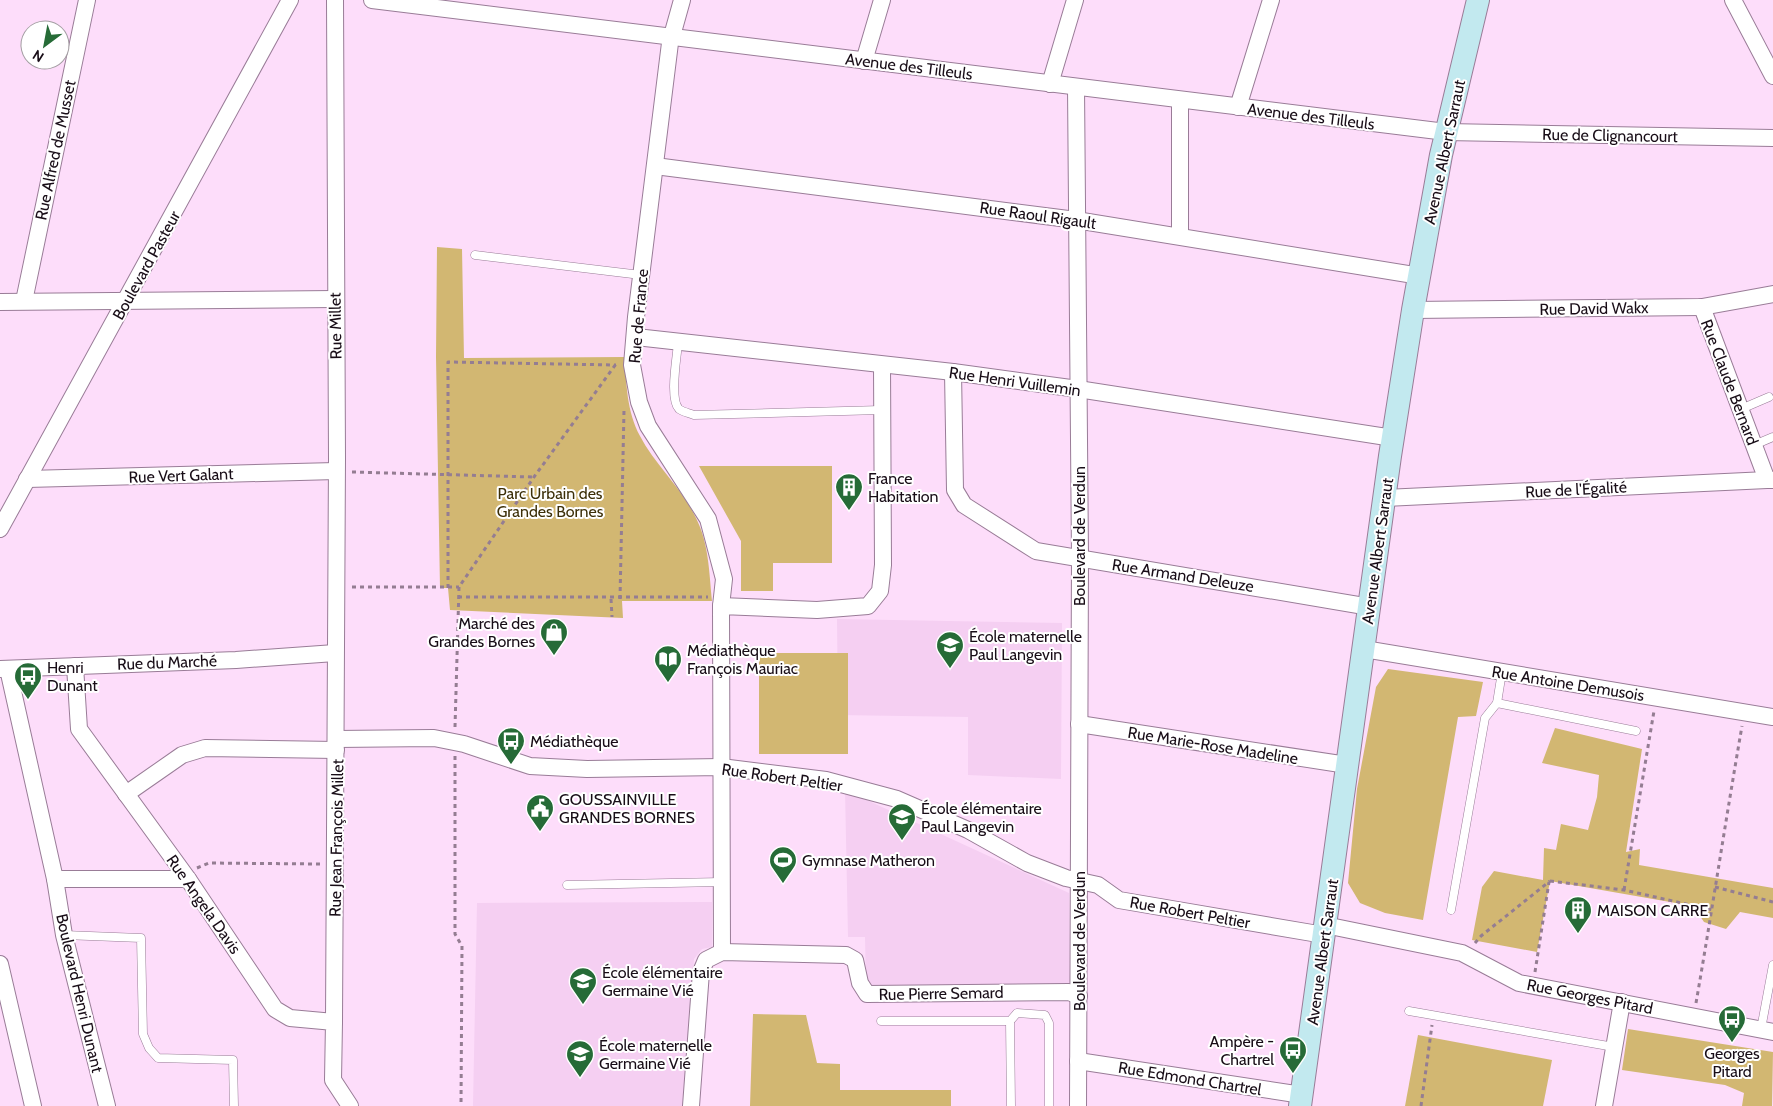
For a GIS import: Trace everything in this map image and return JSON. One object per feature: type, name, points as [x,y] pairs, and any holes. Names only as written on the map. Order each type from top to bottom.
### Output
[{"type":"street","name":"Rue Alfred de Musset","points":[[24,301],[86,0]]},
{"type":"street","name":"Boulevard Pasteur","points":[[0,529],[290,0]]},
{"type":"street","name":"Rue Millet","points":[[335,0],[335,653]]},
{"type":"street","name":"Avenue des Tilleuls","points":[[372,0],[487,7],[671,37],[1446,132]]},
{"type":"street","name":"Rue de France","points":[[682,0],[671,37],[636,317],[636,337],[627,365],[648,426],[708,519],[724,579],[721,601]]},
{"type":"street","points":[[864,61],[882,0]]},
{"type":"street","points":[[1050,84],[1075,0]]},
{"type":"street","points":[[1238,107],[1271,0]]},
{"type":"street","name":"Avenue Albert Sarraut","points":[[1301,1101],[1393,438],[1413,310],[1446,132],[1478,0]]},
{"type":"street","points":[[1733,0],[1773,76]]},
{"type":"street","name":"Boulevard de Verdun","points":[[1076,87],[1080,558],[1078,1106]]},
{"type":"street","points":[[1180,100],[1180,236]]},
{"type":"street","name":"Rue de Clignancourt","points":[[1446,132],[1773,138]]},
{"type":"street","name":"Rue Raoul Rigault","points":[[655,166],[1076,220],[1420,276]]},
{"type":"street","name":"Rue David Wakx","points":[[1413,310],[1702,307],[1773,294]]},
{"type":"street","points":[[0,302],[335,299]]},
{"type":"street","name":"Rue Claude Bernard","points":[[1702,307],[1740,409],[1770,480]]},
{"type":"street","name":"Rue Henri Vuillemin","points":[[636,337],[953,372],[1078,389],[1393,438]]},
{"type":"street","points":[[691,1106],[701,972],[706,960],[722,952],[721,601],[817,610],[868,606],[880,591],[883,565],[882,365]]},
{"type":"street","name":"Rue Armand Deleuze","points":[[953,372],[955,490],[964,505],[1036,551],[1370,607]]},
{"type":"street","name":"Rue Vert Galant","points":[[27,479],[336,471]]},
{"type":"street","name":"Rue de l'Égalité","points":[[1385,498],[1770,480]]},
{"type":"street","name":"Rue Antoine Demusois","points":[[1364,649],[1773,717]]},
{"type":"street","name":"Rue du Marché","points":[[4,669],[335,653]]},
{"type":"street","name":"Rue Jean François Millet","points":[[334,1022],[335,653]]},
{"type":"street","name":"Rue Angela Davis","points":[[75,666],[79,729],[186,876],[275,1009],[290,1018],[334,1022]]},
{"type":"street","name":"Boulevard Henri Dunant","points":[[4,669],[55,879],[64,935],[107,1106]]},
{"type":"street","name":"Rue Marie-Rose Madeline","points":[[1079,724],[1347,765]]},
{"type":"street","name":"Rue Robert Peltier","points":[[336,744],[434,738],[455,742],[530,766],[587,769],[721,767],[826,780],[897,800],[968,830],[1027,864],[1066,878],[1080,879],[1098,885],[1119,900],[1325,930]]},
{"type":"street","points":[[126,794],[182,756],[205,748],[336,744]]},
{"type":"street","points":[[55,879],[186,876]]},
{"type":"street","name":"Rue Georges Pitard","points":[[1325,930],[1444,947],[1467,955],[1519,983],[1767,1031]]},
{"type":"street","name":"Rue Pierre Semard","points":[[722,952],[846,955],[854,960],[860,983],[867,994],[1069,992],[1079,996]]},
{"type":"street","points":[[0,964],[33,1106]]},
{"type":"street","points":[[1604,1106],[1622,1002]]},
{"type":"street","points":[[334,1022],[333,1080],[348,1105]]},
{"type":"street","name":"Rue Edmond Chartrel","points":[[1078,1061],[1301,1101]]},
{"type":"lane","points":[[475,255],[641,275]]},
{"type":"lane","points":[[678,343],[674,398],[678,408],[694,415],[881,410]]},
{"type":"lane","points":[[1740,409],[1769,396]]},
{"type":"lane","points":[[1754,444],[1773,436]]},
{"type":"lane","points":[[1452,910],[1486,718],[1497,703],[1502,672]]},
{"type":"lane","points":[[1497,703],[1636,731]]},
{"type":"lane","points":[[567,886],[722,882]]},
{"type":"lane","points":[[64,935],[141,938],[143,1034],[148,1048],[158,1058],[233,1060],[234,1106]]},
{"type":"lane","points":[[1767,1031],[1773,965]]},
{"type":"lane","points":[[1409,1011],[1614,1047]]},
{"type":"lane","points":[[881,1021],[1010,1021],[1018,1013],[1045,1015],[1049,1023],[1049,1106]]},
{"type":"lane","points":[[1010,1021],[1011,1106]]},
{"type":"path","points":[[461,1106],[462,946],[455,934],[455,742],[459,587],[534,477],[621,357],[627,365]]},
{"type":"path","points":[[448,588],[448,362],[627,365]]},
{"type":"path","points":[[620,599],[624,406]]},
{"type":"path","points":[[336,471],[534,477]]},
{"type":"path","points":[[335,587],[459,587]]},
{"type":"path","points":[[458,597],[721,601]]},
{"type":"path","points":[[611,598],[612,617]]},
{"type":"path","points":[[1624,890],[1656,698]]},
{"type":"path","points":[[1694,1016],[1713,910],[1715,887],[1744,712]]},
{"type":"path","points":[[186,876],[209,863],[335,864]]},
{"type":"path","points":[[1532,986],[1550,882]]},
{"type":"path","points":[[1467,955],[1481,936],[1550,882],[1624,890],[1713,910]]},
{"type":"path","points":[[1715,887],[1773,902]]},
{"type":"path","points":[[1421,1106],[1434,1015]]},
{"type":"shaded area","name":"École maternelle Paul Langevin","points":[[837,619],[1062,623],[1061,779],[968,775],[968,717],[838,715]]},
{"type":"shaded area","name":"École élémentaire Paul Langevin","points":[[845,790],[1069,893],[1070,985],[866,987],[865,937],[848,937]]},
{"type":"shaded area","name":"École élémentaire Germaine Vié","points":[[712,902],[712,947],[702,949],[694,959],[682,1106],[473,1106],[477,903]]},
{"type":"green space","name":"Parc Urbain des Grandes Bornes","points":[[437,247],[462,249],[464,358],[625,357],[628,398],[636,427],[646,447],[690,507],[704,538],[712,601],[622,601],[623,618],[450,610],[448,588],[440,588],[436,357]]},
{"type":"green space","points":[[699,466],[832,466],[832,563],[773,563],[773,591],[741,591],[741,541]]},
{"type":"green space","points":[[759,653],[848,653],[848,754],[759,754]]},
{"type":"green space","points":[[1388,669],[1483,682],[1476,716],[1458,717],[1423,920],[1385,913],[1360,903],[1348,883],[1357,789],[1376,687]]},
{"type":"green space","points":[[1555,728],[1642,749],[1626,852],[1640,849],[1639,865],[1773,888],[1773,918],[1740,912],[1726,929],[1704,922],[1700,916],[1694,915],[1693,906],[1550,881],[1537,952],[1472,940],[1482,887],[1494,871],[1543,880],[1544,848],[1556,850],[1561,824],[1588,830],[1597,797],[1599,775],[1542,763]]},
{"type":"green space","points":[[753,1014],[806,1015],[817,1063],[840,1064],[840,1090],[951,1090],[951,1106],[750,1106]]},
{"type":"green space","points":[[1628,1029],[1773,1052],[1772,1106],[1742,1106],[1744,1093],[1725,1085],[1622,1070]]},
{"type":"green space","points":[[1418,1035],[1552,1060],[1543,1106],[1405,1106]]},
{"type":"place","name":"France Habitation","points":[[849,511]]},
{"type":"place","name":"Marché des Grandes Bornes","points":[[554,656]]},
{"type":"place","name":"École maternelle Paul Langevin","points":[[950,669]]},
{"type":"place","name":"Médiathèque François Mauriac","points":[[668,683]]},
{"type":"place","name":"Henri Dunant","points":[[28,700]]},
{"type":"place","name":"Médiathèque","points":[[511,765]]},
{"type":"place","name":"GOUSSAINVILLE GRANDES BORNES","points":[[540,832]]},
{"type":"place","name":"École élémentaire Paul Langevin","points":[[902,841]]},
{"type":"place","name":"Gymnase Matheron","points":[[783,884]]},
{"type":"place","name":"MAISON CARRE","points":[[1578,934]]},
{"type":"place","name":"École élémentaire Germaine Vié","points":[[583,1005]]},
{"type":"place","name":"Georges Pitard","points":[[1732,1043]]},
{"type":"place","name":"Ampère - Chartrel","points":[[1293,1074]]},
{"type":"place","name":"École maternelle Germaine Vié","points":[[580,1078]]}]
